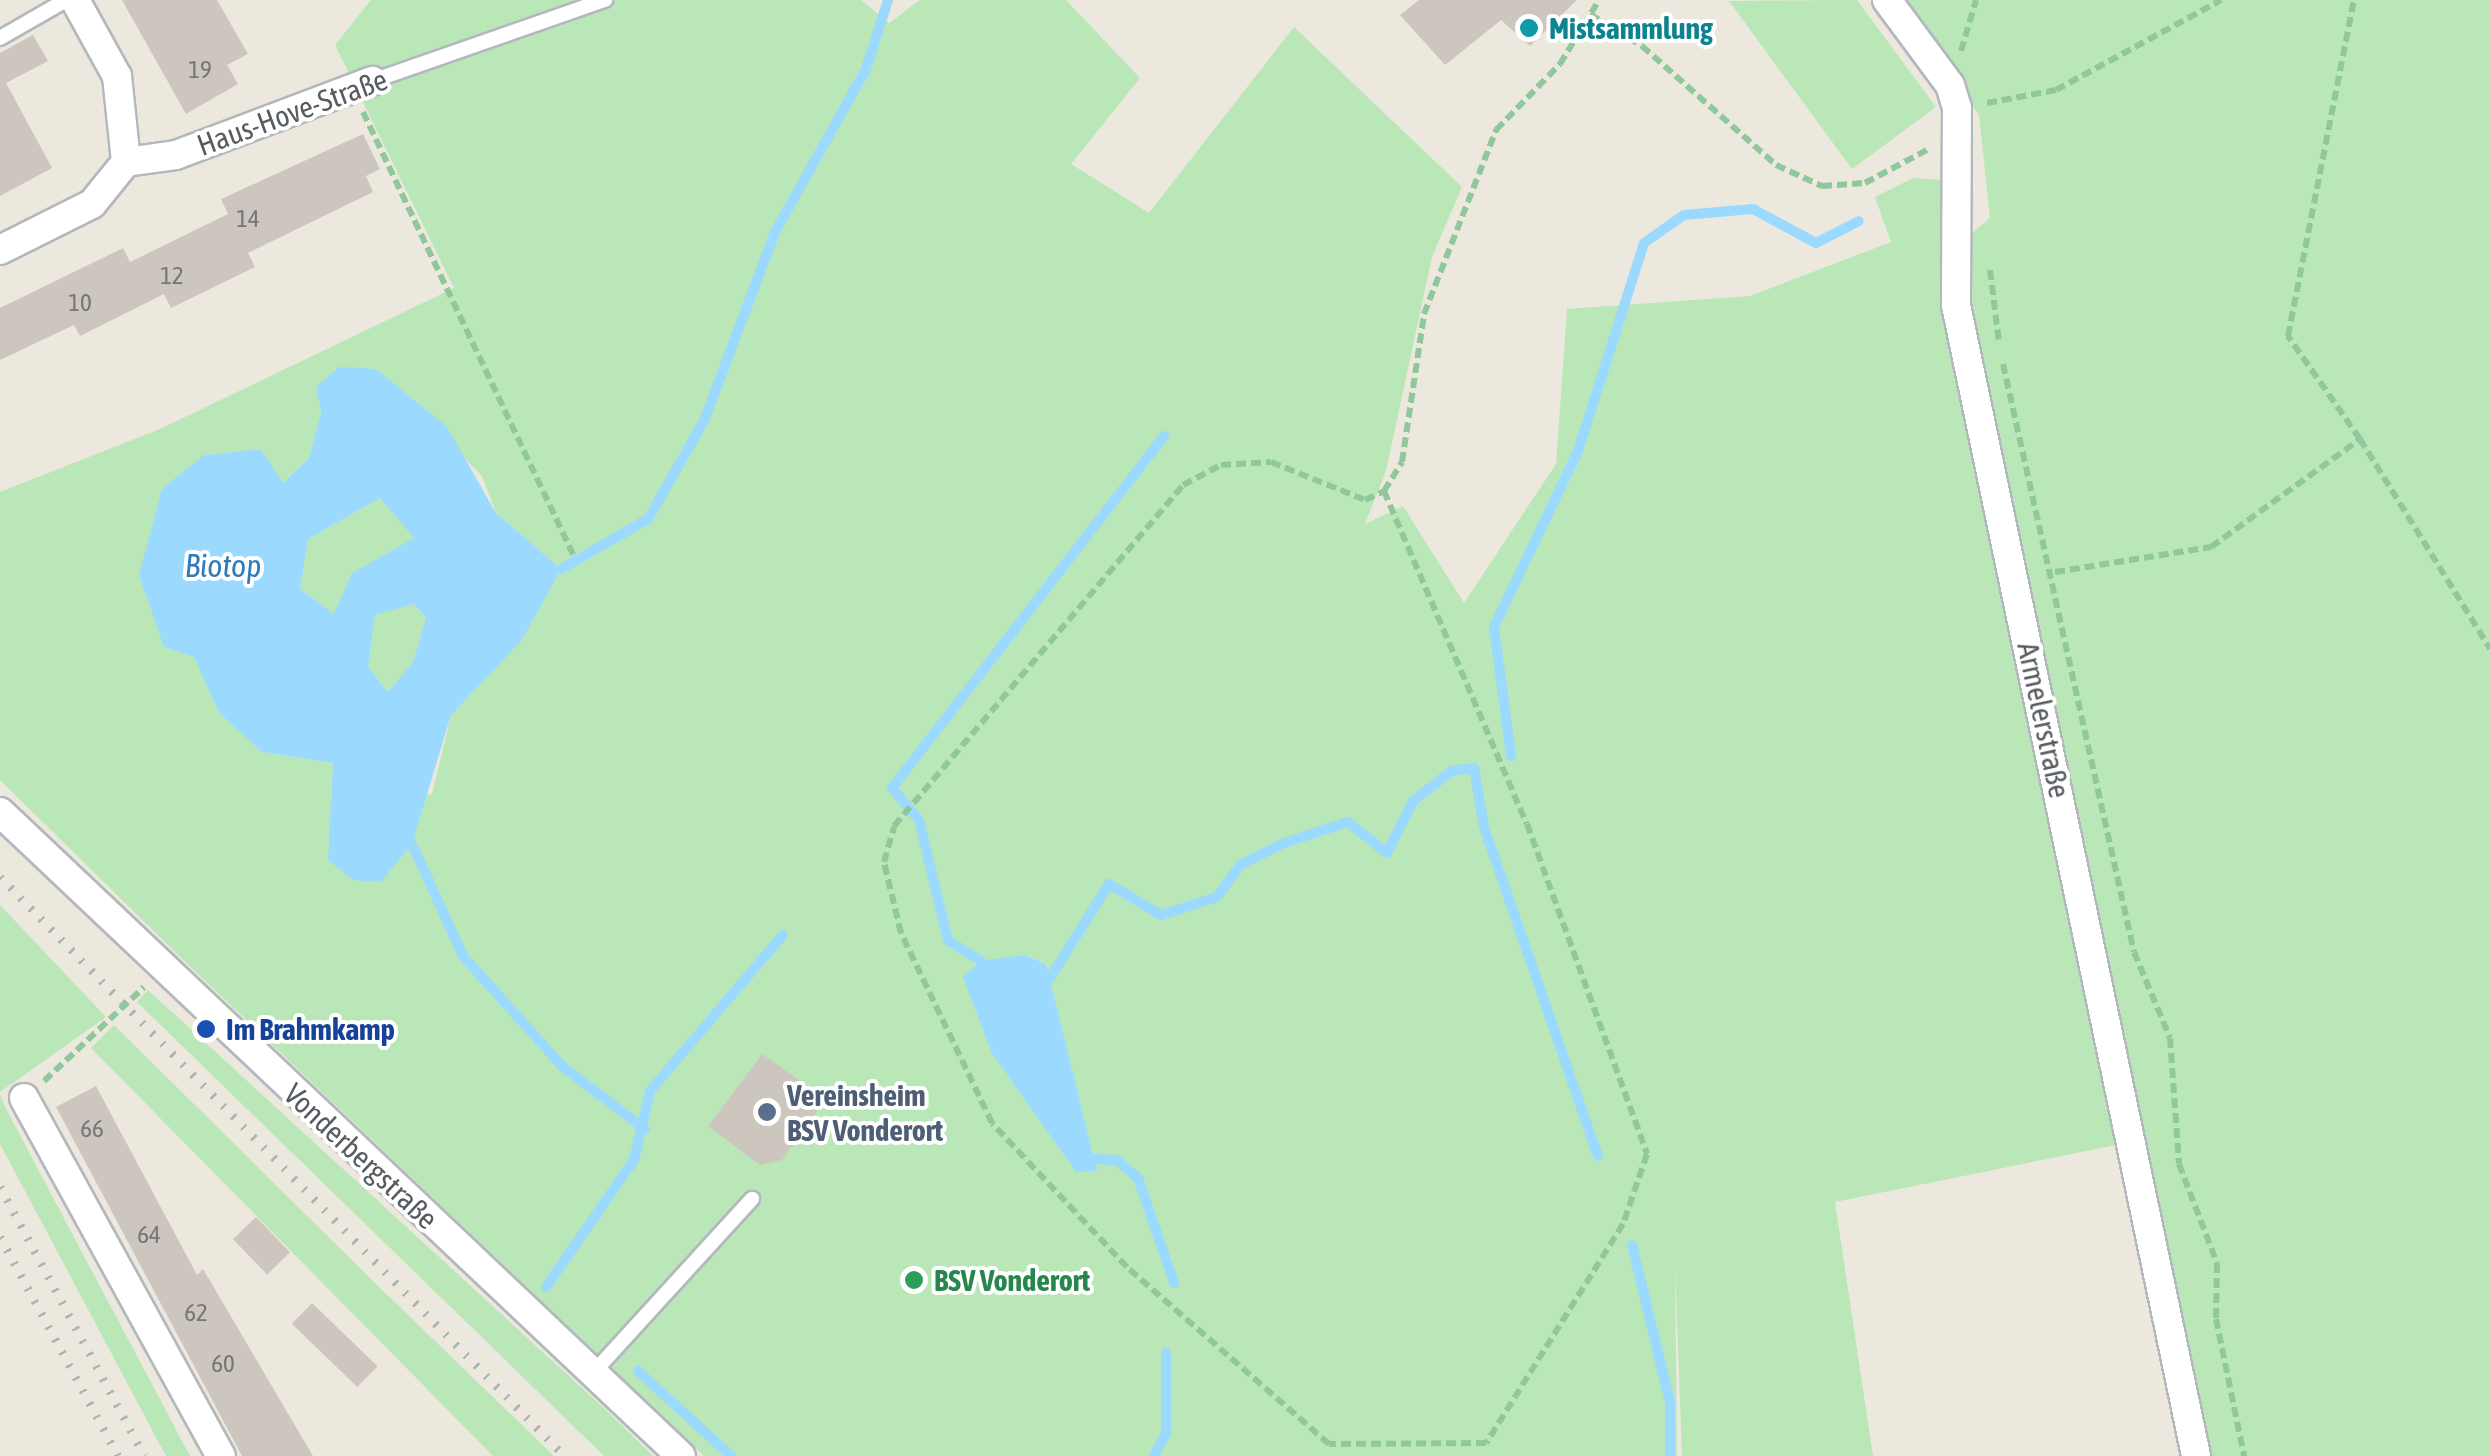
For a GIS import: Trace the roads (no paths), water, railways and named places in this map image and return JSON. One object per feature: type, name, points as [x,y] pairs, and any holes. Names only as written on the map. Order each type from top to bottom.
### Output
[{"type":"street","points":[[0,250],[92,204],[126,162],[117,76],[74,0]]},
{"type":"street","name":"Armelerstraße","points":[[1887,0],[1955,109],[1956,304],[2196,1456]]},
{"type":"street","name":"Haus-Hove-Straße","points":[[126,162],[176,155],[363,85]]},
{"type":"street","name":"Vonderbergstraße","points":[[0,812],[681,1456]]},
{"type":"street","points":[[24,1098],[221,1456]]},
{"type":"lane","points":[[0,38],[66,0]]},
{"type":"lane","name":"Haus-Hove-Straße","points":[[363,85],[605,0]]},
{"type":"lane","points":[[593,1373],[752,1200]]},
{"type":"water","name":"Biotop","points":[[339,367],[376,369],[447,427],[496,513],[561,569],[521,641],[451,715],[412,844],[381,882],[353,880],[328,860],[333,763],[262,752],[219,713],[194,657],[164,647],[139,575],[162,489],[204,455],[261,449],[283,483],[309,458],[321,413],[316,387]],"holes":[[[380,498],[414,538],[352,573],[334,614],[300,589],[308,539]],[[414,604],[426,617],[413,662],[388,692],[368,667],[375,615]]]},
{"type":"water","points":[[1024,955],[1046,964],[1097,1171],[1076,1172],[992,1053],[963,977],[981,961]]},
{"type":"waterway","points":[[561,569],[648,519],[704,421],[775,232],[866,69],[888,0]]},
{"type":"waterway","points":[[1511,756],[1494,627],[1578,451],[1644,243],[1684,215],[1753,209],[1816,243],[1859,221]]},
{"type":"waterway","points":[[981,961],[948,940],[919,820],[892,788],[1164,436]]},
{"type":"waterway","points":[[1050,978],[1109,884],[1161,915],[1217,897],[1240,865],[1284,843],[1348,822],[1387,853],[1413,801],[1453,770],[1474,768],[1484,827],[1598,1156]]},
{"type":"waterway","points":[[412,844],[463,956],[563,1067],[645,1129]]},
{"type":"waterway","points":[[546,1287],[634,1160],[650,1091],[783,935]]},
{"type":"waterway","points":[[1095,1159],[1117,1160],[1138,1178],[1174,1283]]},
{"type":"waterway","points":[[1632,1245],[1670,1402],[1670,1456]]},
{"type":"waterway","points":[[1154,1456],[1166,1433],[1166,1353]]},
{"type":"waterway","points":[[638,1371],[731,1456]]},
{"type":"railway","points":[[0,877],[564,1456]]},
{"type":"railway","points":[[0,1187],[144,1456]]},
{"type":"railway","points":[[0,1237],[118,1456]]},
{"type":"place","name":"Mistsammlung","points":[[1529,28]]},
{"type":"place","name":"Im Brahmkamp","points":[[206,1029]]},
{"type":"place","name":"Vereinsheim BSV Vonderort","points":[[767,1112]]},
{"type":"place","name":"BSV Vonderort","points":[[914,1280]]}]
